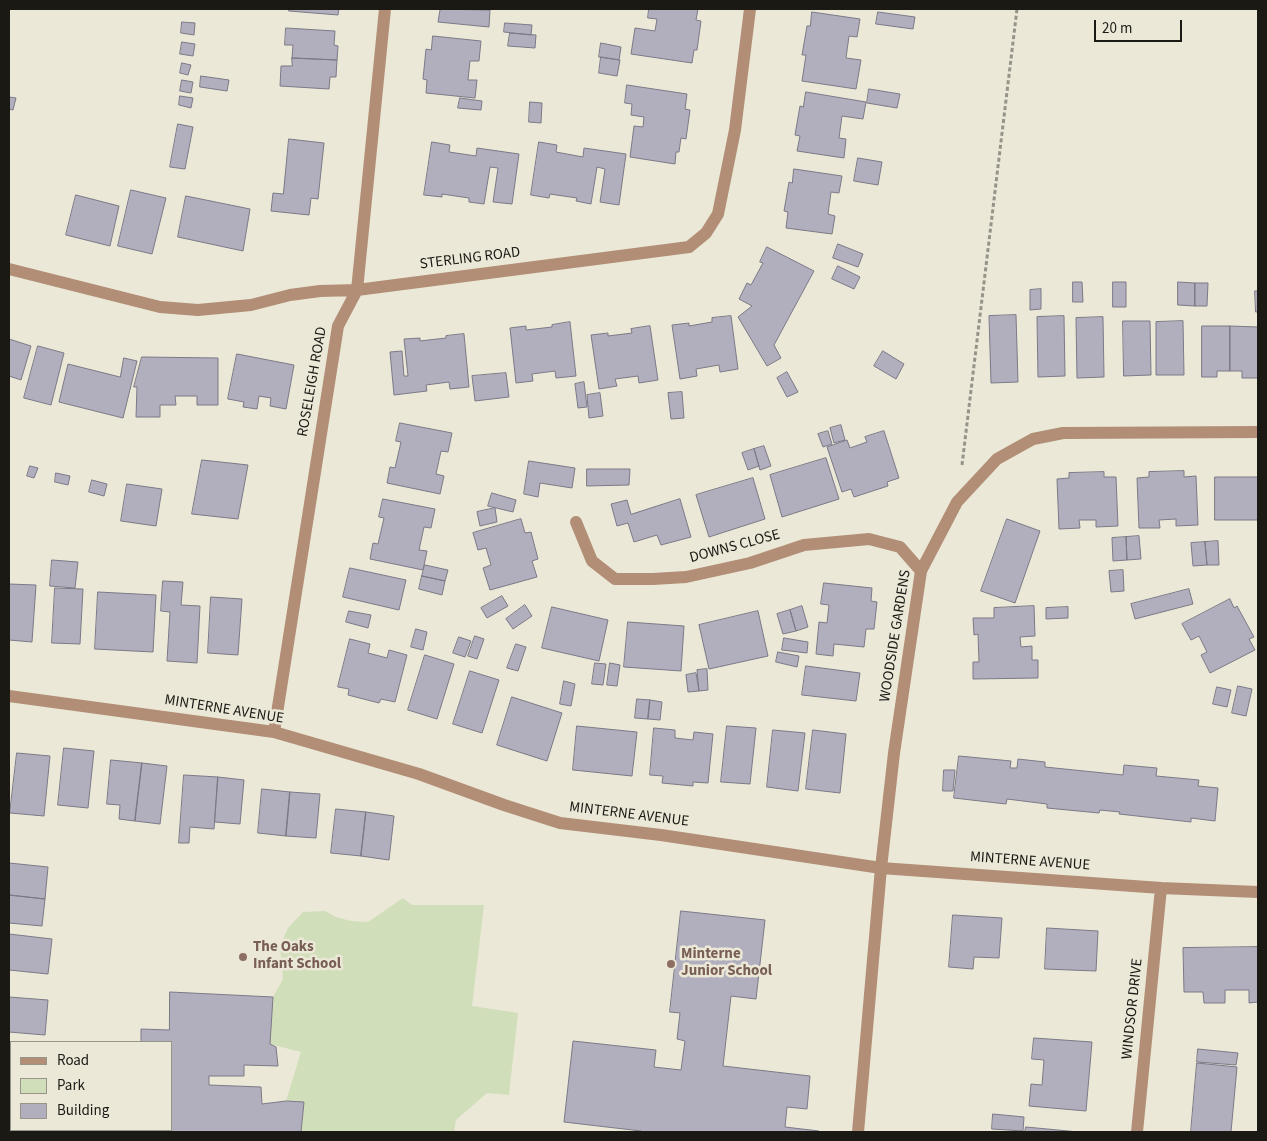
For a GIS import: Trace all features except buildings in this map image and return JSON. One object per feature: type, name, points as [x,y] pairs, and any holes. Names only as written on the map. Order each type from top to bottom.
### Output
[{"type":"street","name":"ROSELEIGH ROAD","points":[[274,732],[338,326],[357,290],[384,9]]},
{"type":"street","name":"STERLING ROAD","points":[[9,269],[160,307],[198,310],[251,305],[290,295],[320,291],[357,290],[689,247],[706,234],[718,214],[735,130],[750,9]]},
{"type":"street","name":"WOODSIDE GARDENS","points":[[858,1132],[881,868],[894,753],[921,571],[957,502],[997,459],[1034,439],[1063,433],[1258,432]]},
{"type":"street","name":"DOWNS CLOSE","points":[[576,522],[592,561],[615,579],[653,580],[686,577],[750,563],[804,545],[870,539],[900,547],[921,571]]},
{"type":"street","name":"MINTERNE AVENUE","points":[[9,696],[274,732],[419,774],[504,806],[560,823],[661,835],[881,868],[1161,888],[1258,892]]},
{"type":"street","name":"WINDSOR DRIVE","points":[[1137,1132],[1161,888]]},
{"type":"path","points":[[957,502],[1017,9]]},
{"type":"green space","points":[[403,898],[412,905],[484,905],[472,1006],[518,1013],[509,1095],[487,1093],[456,1120],[454,1132],[301,1132],[304,1102],[286,1101],[301,1052],[270,1044],[273,997],[283,979],[280,946],[288,928],[303,912],[325,911],[336,917],[351,921],[368,922]]},
{"type":"place","name":"The Oaks Infant School","points":[[243,957]]},
{"type":"place","name":"Minterne Junior School","points":[[671,964]]}]
